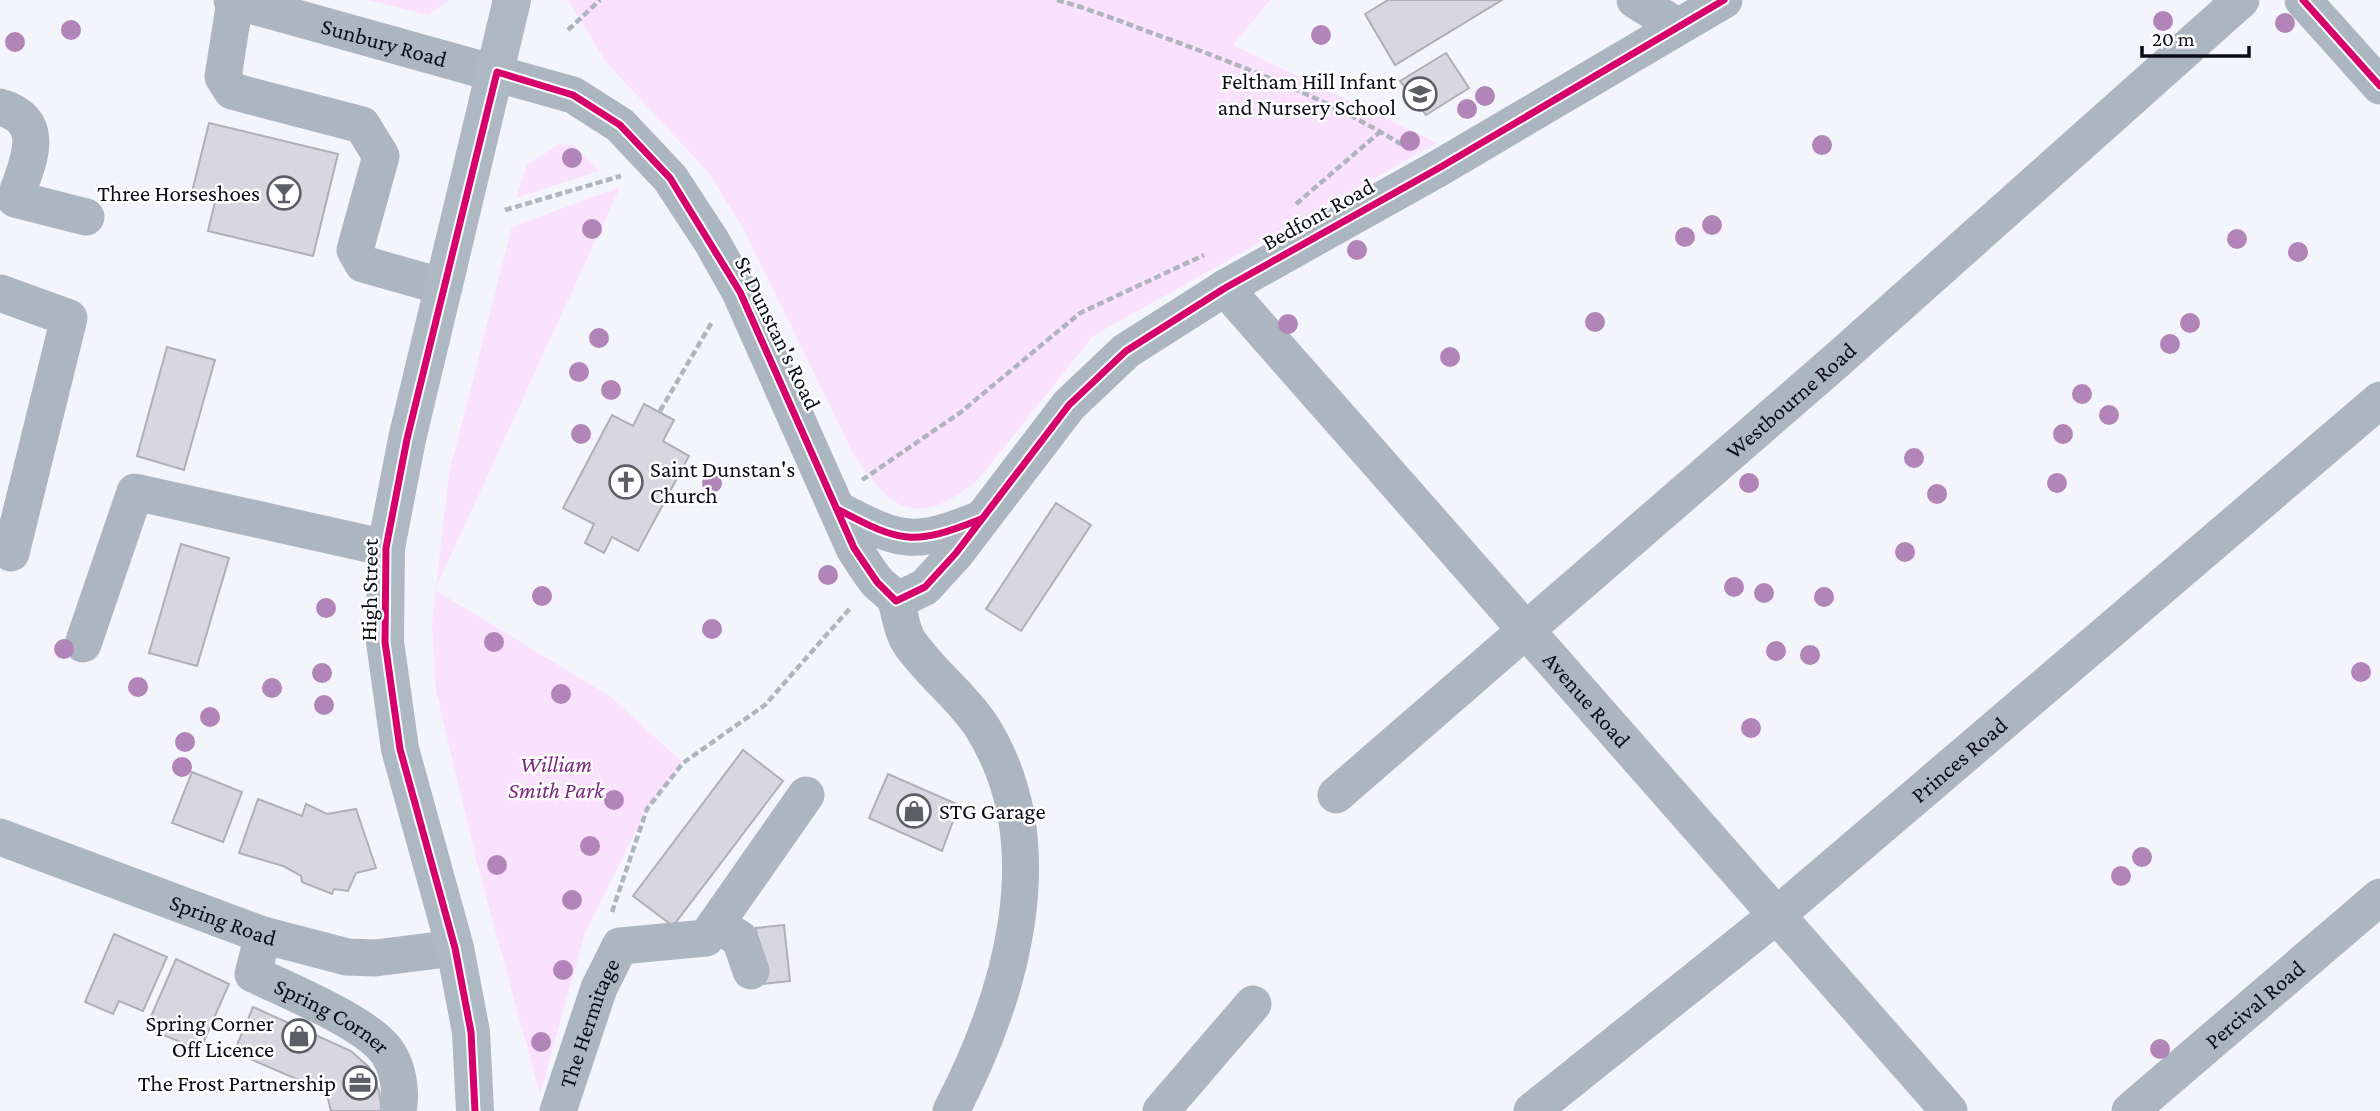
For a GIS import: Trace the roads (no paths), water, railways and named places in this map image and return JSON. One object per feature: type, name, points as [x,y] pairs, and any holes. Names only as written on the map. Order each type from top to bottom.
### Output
[{"type":"main road","name":"High Street","points":[[481,1110],[471,1032],[455,948],[400,749],[385,642],[386,548],[407,439],[497,72],[512,0]]},
{"type":"street","name":"Sunbury Road","points":[[233,0],[497,72]]},
{"type":"street","points":[[233,0],[223,77],[232,91],[362,125],[382,156],[355,250],[363,264],[444,287]]},
{"type":"street","points":[[1635,0],[1677,26]]},
{"type":"street","name":"Bedfont Road","points":[[981,519],[1069,405],[1104,370],[1168,322],[1439,168],[1724,0]]},
{"type":"street","name":"Westbourne Road","points":[[1336,795],[1527,632],[2241,0]]},
{"type":"street","points":[[2303,0],[2380,86]]},
{"type":"street","name":"St Dunstan's Road","points":[[497,72],[573,94],[620,125],[670,178],[740,292],[853,548],[886,591],[908,641],[981,724],[1003,765],[1018,818],[1021,876],[1010,962],[987,1032],[951,1111]]},
{"type":"street","points":[[0,107],[24,119],[30,130],[31,148],[15,199],[86,217]]},
{"type":"street","name":"Avenue Road","points":[[1225,288],[1950,1111]]},
{"type":"street","points":[[0,293],[68,318],[11,553]]},
{"type":"street","name":"Princes Road","points":[[1532,1111],[1777,915],[2380,400]]},
{"type":"street","points":[[83,644],[135,492],[386,548]]},
{"type":"street","points":[[836,505],[884,533],[910,540],[943,535],[981,519]]},
{"type":"street","points":[[886,591],[925,587],[981,519]]},
{"type":"street","name":"The Hermitage","points":[[558,1111],[599,988],[620,946],[706,938],[806,795]]},
{"type":"street","name":"Spring Road","points":[[0,837],[263,935],[347,957],[375,958],[455,948]]},
{"type":"street","name":"Percival Road","points":[[2130,1111],[2380,897]]},
{"type":"street","points":[[716,923],[740,939],[751,971]]},
{"type":"street","name":"Spring Corner","points":[[263,935],[253,974],[353,1024],[385,1049],[398,1075],[398,1111]]},
{"type":"street","points":[[1161,1111],[1254,1004]]},
{"type":"place","name":"Feltham Hill Infant and Nursery School","points":[[1420,94]]},
{"type":"place","name":"Three Horseshoes","points":[[284,193]]},
{"type":"place","name":"Saint Dunstan's Church","points":[[626,482]]},
{"type":"place","name":"STG Garage","points":[[914,811]]},
{"type":"place","name":"Spring Corner Off Licence","points":[[299,1036]]},
{"type":"place","name":"The Frost Partnership","points":[[360,1083]]},
{"type":"park label","name":"William Smith Park","points":[[556,777]]}]
